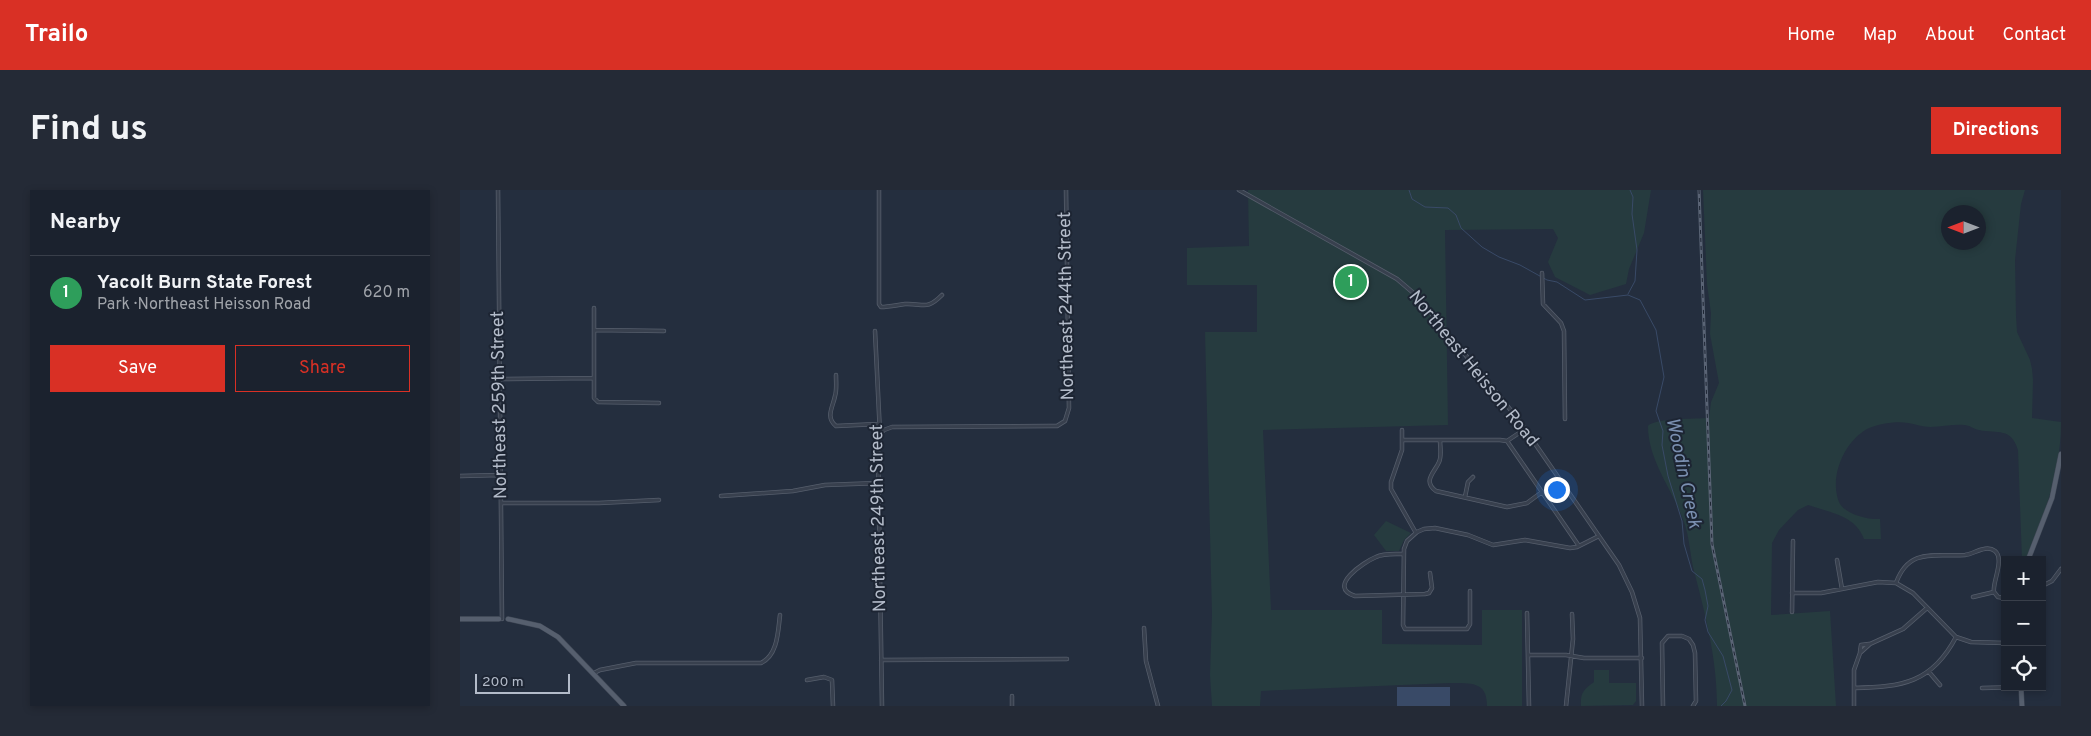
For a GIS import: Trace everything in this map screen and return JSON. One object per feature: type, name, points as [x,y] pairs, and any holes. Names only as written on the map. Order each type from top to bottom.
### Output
[{"type":"main road","points":[[2030,556],[2052,498],[2061,454]]},
{"type":"main road","points":[[460,620],[503,619],[527,622],[551,632],[566,644],[624,706]]},
{"type":"main road","points":[[2021,691],[2022,706]]},
{"type":"street","name":"Northeast 259th Street","points":[[498,190],[500,503],[503,619]]},
{"type":"street","points":[[879,190],[879,304],[881,307],[907,304],[925,306],[931,305],[942,295]]},
{"type":"street","name":"Northeast 244th Street","points":[[880,434],[892,427],[1056,426],[1065,421],[1069,408],[1066,190]]},
{"type":"street","name":"Northeast Heisson Road","points":[[1238,190],[1397,279],[1417,296],[1525,429],[1620,565],[1637,605],[1641,630],[1642,706]]},
{"type":"street","points":[[1542,273],[1543,304],[1561,323],[1564,331],[1565,419]]},
{"type":"street","points":[[594,308],[594,398],[598,402],[659,402]]},
{"type":"street","points":[[594,330],[664,331]]},
{"type":"street","name":"Northeast 249th Street","points":[[875,331],[878,424],[880,434],[878,448],[882,706]]},
{"type":"street","points":[[836,375],[836,394],[830,413],[832,422],[836,426],[878,424]]},
{"type":"street","points":[[499,379],[593,378]]},
{"type":"street","points":[[1507,442],[1525,429]]},
{"type":"street","points":[[1402,430],[1402,450],[1391,482],[1391,489],[1416,532]]},
{"type":"street","points":[[1402,440],[1500,440],[1507,442],[1579,546]]},
{"type":"street","points":[[1440,440],[1440,460],[1432,473],[1430,482],[1435,490],[1507,507],[1526,503],[1542,492]]},
{"type":"street","points":[[460,476],[500,475]]},
{"type":"street","points":[[1465,497],[1468,482],[1473,477]]},
{"type":"street","points":[[721,496],[792,491],[825,485],[879,483]]},
{"type":"street","points":[[500,503],[599,503],[659,500]]},
{"type":"street","points":[[1470,591],[1470,624],[1465,629],[1406,629],[1403,624],[1403,554],[1406,544],[1416,532],[1424,528],[1435,528],[1468,535],[1493,545],[1525,540],[1570,548],[1579,546],[1599,536]]},
{"type":"street","points":[[1792,541],[1792,612]]},
{"type":"street","points":[[1896,583],[1905,567],[1921,557],[1930,555],[1966,555],[1980,550],[1995,551],[1998,556],[1998,573],[1993,585],[1994,592],[2001,597]]},
{"type":"street","points":[[1403,554],[1376,556],[1348,576],[1344,585],[1347,592],[1355,596],[1429,593],[1433,586],[1430,573]]},
{"type":"street","points":[[1837,560],[1842,589]]},
{"type":"street","points":[[2046,584],[2052,581],[2061,569]]},
{"type":"street","points":[[1792,593],[1821,593],[1878,582],[1896,583],[1913,593],[1956,637],[1972,642],[2001,643]]},
{"type":"street","points":[[1973,597],[1994,592]]},
{"type":"street","points":[[1854,706],[1854,667],[1860,652],[1870,644],[1902,629],[1927,608]]},
{"type":"street","points":[[1527,613],[1529,706]]},
{"type":"street","points":[[1566,706],[1571,656],[1572,614]]},
{"type":"street","points":[[594,673],[600,670],[636,663],[761,664],[768,658],[774,647],[780,615]]},
{"type":"street","points":[[1144,628],[1146,661],[1158,706]]},
{"type":"street","points":[[1663,706],[1662,644],[1664,639],[1671,635],[1689,639],[1693,645],[1695,653],[1696,701],[1693,706]]},
{"type":"street","points":[[1854,688],[1901,685],[1918,679],[1929,672],[1942,659],[1956,637]]},
{"type":"street","points":[[1529,655],[1642,658]]},
{"type":"street","points":[[881,660],[1042,658],[1067,660]]},
{"type":"street","points":[[1929,672],[1940,685]]},
{"type":"street","points":[[807,680],[824,677],[832,680],[834,706]]},
{"type":"street","points":[[1982,688],[2001,688]]},
{"type":"street","points":[[1012,696],[1012,706]]},
{"type":"green space","points":[[1248,190],[1651,190],[1644,233],[1629,269],[1626,284],[1590,295],[1555,277],[1548,262],[1558,238],[1553,229],[1445,230],[1448,425],[1263,430],[1271,610],[1382,610],[1382,644],[1482,645],[1482,610],[1522,610],[1522,706],[1487,706],[1484,692],[1481,688],[1470,684],[1450,683],[1261,691],[1260,706],[1212,706],[1210,675],[1212,614],[1205,332],[1257,332],[1257,285],[1187,285],[1187,248],[1249,246]]},
{"type":"green space","points":[[1703,190],[2025,190],[2021,204],[2015,260],[2017,332],[2030,360],[2032,369],[2032,418],[2061,422],[2055,476],[2028,556],[2022,556],[2018,450],[2012,438],[2008,435],[1979,430],[1966,425],[1925,427],[1898,422],[1871,427],[1859,435],[1845,451],[1837,471],[1836,492],[1839,502],[1846,510],[1863,517],[1880,519],[1881,539],[1864,539],[1855,525],[1848,520],[1808,505],[1798,510],[1779,530],[1772,543],[1771,615],[1830,611],[1836,706],[1717,706],[1713,653],[1687,533],[1679,510],[1656,463],[1649,439],[1648,426],[1652,423],[1667,420],[1709,418],[1711,402],[1719,383],[1710,334],[1711,313],[1707,284]]},
{"type":"green space","points":[[1386,521],[1411,533],[1404,540],[1399,551],[1386,551],[1374,535]]},
{"type":"green space","points":[[1594,670],[1609,670],[1609,683],[1636,683],[1636,701],[1633,705],[1581,706],[1583,692],[1594,682]]},
{"type":"water","points":[[1397,687],[1450,687],[1450,706],[1397,706]]},
{"type":"waterway","name":"Woodin Creek","points":[[1409,190],[1412,199],[1425,207],[1448,208],[1456,215],[1461,228],[1482,247],[1547,280],[1557,282],[1585,300],[1628,295],[1640,300],[1656,330],[1664,377],[1656,411],[1663,431],[1662,445],[1668,476],[1682,521],[1684,544],[1692,571],[1702,579],[1708,606],[1705,620],[1708,632],[1723,656],[1732,690],[1721,706]]},
{"type":"waterway","points":[[1628,294],[1635,281],[1637,250],[1632,214],[1633,197],[1630,190]]},
{"type":"railway","points":[[1699,190],[1712,544],[1745,706]]},
{"type":"place","name":"Yacolt Burn State Forest","points":[[1351,282]]}]
